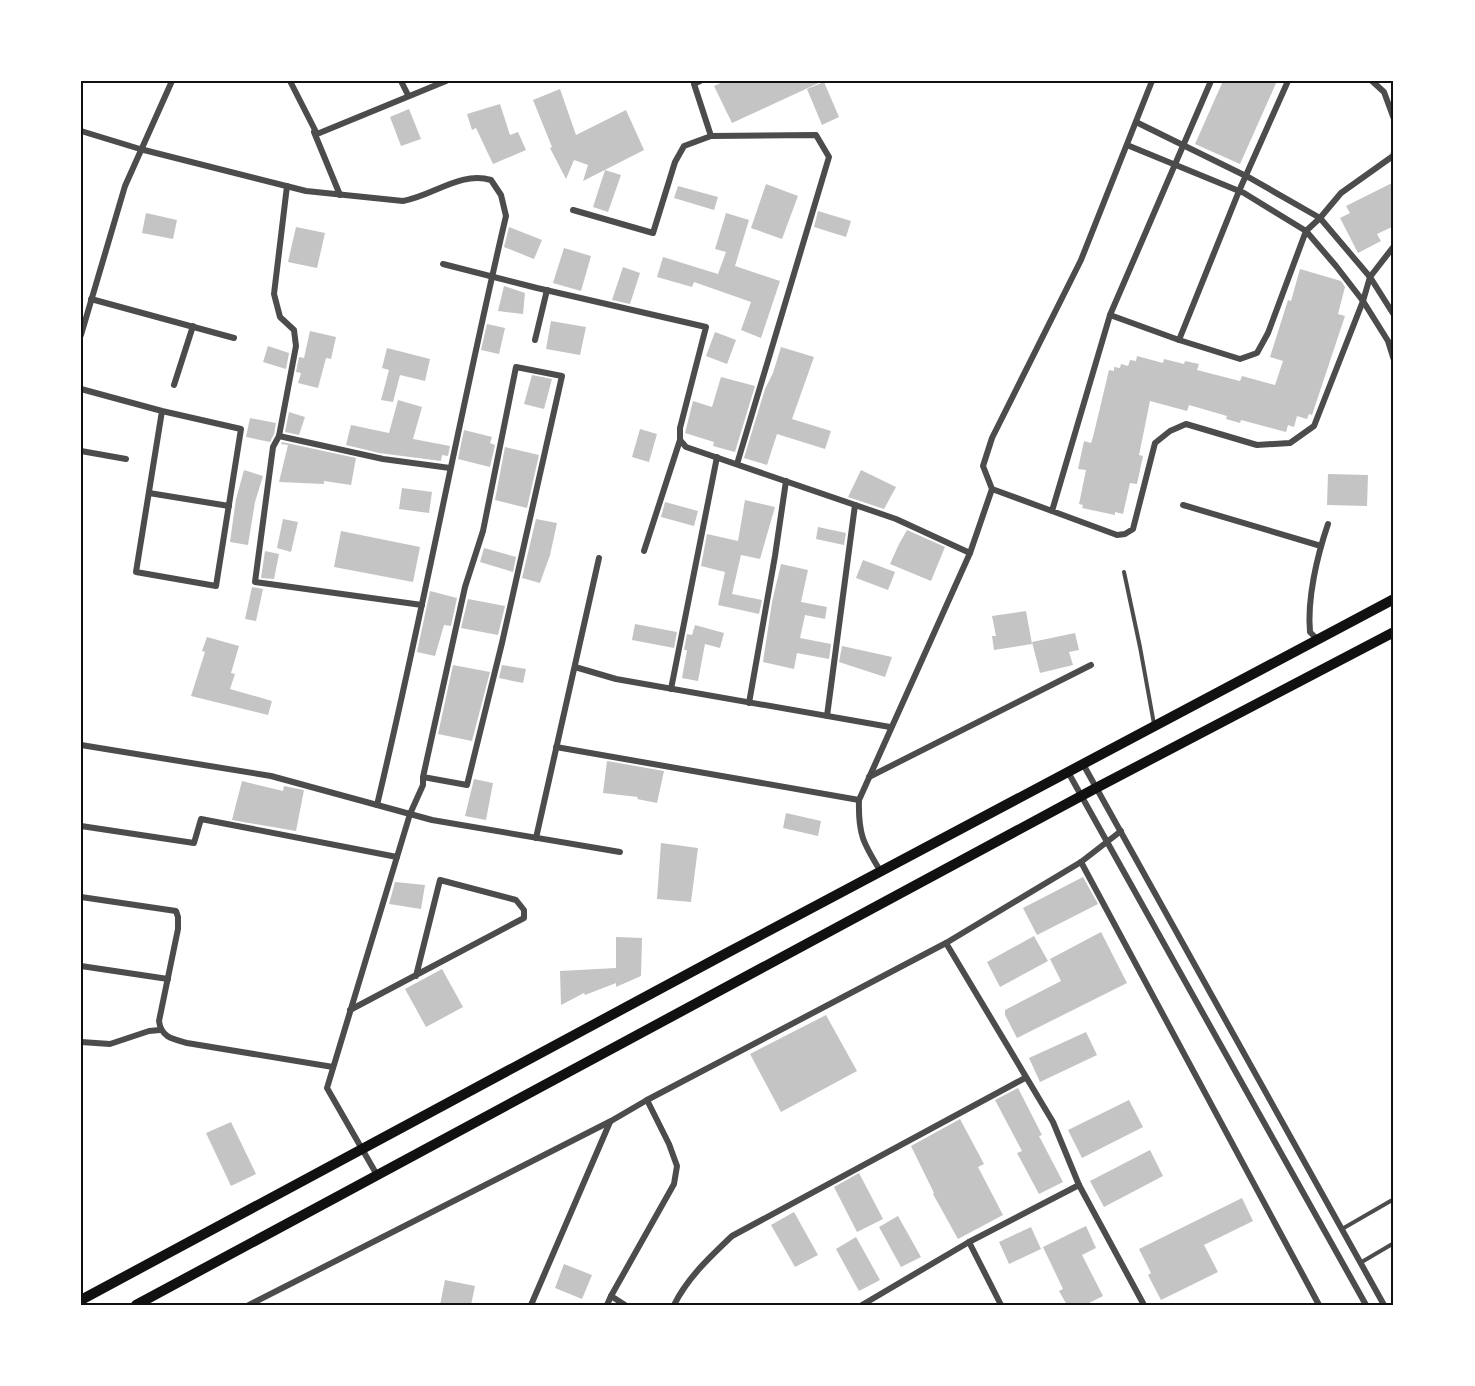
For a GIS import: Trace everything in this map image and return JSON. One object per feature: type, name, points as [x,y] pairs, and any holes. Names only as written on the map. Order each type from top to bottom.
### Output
[{"type":"main road","points":[[81,1300],[1068,771],[1394,599]]},
{"type":"main road","points":[[136,1305],[1096,788],[1394,632]]},
{"type":"street","points":[[81,335],[125,186],[172,81]]},
{"type":"street","points":[[290,81],[314,131],[340,195]]},
{"type":"street","points":[[401,81],[408,95]]},
{"type":"street","points":[[314,131],[318,134],[446,81]]},
{"type":"street","points":[[700,81],[694,84],[711,136]]},
{"type":"street","points":[[1152,81],[1082,260],[992,438],[983,466],[992,489],[1117,535],[1125,534],[1133,529],[1155,443],[1170,431],[1186,424],[1257,445],[1290,443],[1314,426],[1363,301],[1370,277],[1394,246]]},
{"type":"street","points":[[1052,511],[1110,315],[1211,81]]},
{"type":"street","points":[[1179,340],[1239,191],[1288,81]]},
{"type":"street","points":[[1372,81],[1384,92],[1394,119]]},
{"type":"street","points":[[1136,122],[1183,144],[1320,218],[1370,277],[1394,315]]},
{"type":"street","points":[[81,130],[140,149],[306,191],[404,201],[417,199],[462,179],[477,177],[491,180],[501,195],[506,216],[377,805]]},
{"type":"street","points":[[573,210],[652,233],[675,162],[684,146],[711,136],[816,135],[828,157],[737,464]]},
{"type":"street","points":[[1126,145],[1239,191],[1306,231],[1363,301],[1388,341],[1394,360]]},
{"type":"street","points":[[1110,315],[1240,359],[1257,352],[1268,333],[1306,231],[1341,193],[1394,153]]},
{"type":"street","points":[[286,186],[274,294],[280,317],[294,330],[296,346],[279,436],[273,447],[255,582],[422,605]]},
{"type":"street","points":[[443,264],[706,327],[680,428],[680,440],[644,550]]},
{"type":"street","points":[[535,339],[547,290]]},
{"type":"street","points":[[91,299],[234,338]]},
{"type":"street","points":[[174,385],[193,327]]},
{"type":"street","points":[[377,1175],[327,1088],[410,814],[423,785],[423,777],[465,587],[483,531],[516,368],[562,376],[502,643],[467,785],[423,777]]},
{"type":"street","points":[[81,389],[241,429],[216,586],[136,572],[162,411]]},
{"type":"street","points":[[279,436],[383,459],[450,468]]},
{"type":"street","points":[[680,440],[686,447],[896,519],[970,552]]},
{"type":"street","points":[[81,452],[126,459]]},
{"type":"street","points":[[671,689],[717,458]]},
{"type":"street","points":[[749,703],[786,481]]},
{"type":"street","points":[[881,872],[864,845],[860,833],[859,800],[970,552],[992,489]]},
{"type":"street","points":[[149,493],[229,506]]},
{"type":"street","points":[[828,716],[855,505]]},
{"type":"street","points":[[1183,505],[1321,546]]},
{"type":"street","points":[[1318,640],[1310,632],[1309,620],[1321,546],[1328,524]]},
{"type":"street","points":[[536,838],[599,558]]},
{"type":"street","points":[[869,777],[1091,665]]},
{"type":"street","points":[[575,667],[616,679],[890,727]]},
{"type":"street","points":[[81,745],[271,776],[432,820],[620,852]]},
{"type":"street","points":[[556,747],[859,800]]},
{"type":"street","points":[[1083,764],[1384,1305]]},
{"type":"street","points":[[1068,771],[1366,1305]]},
{"type":"street","points":[[81,826],[194,843],[201,819],[397,857]]},
{"type":"street","points":[[249,1305],[610,1122],[647,1100],[946,943],[1081,862],[1121,831]]},
{"type":"street","points":[[1081,862],[1319,1305]]},
{"type":"street","points":[[350,1010],[416,976],[524,918],[524,910],[516,900],[440,880],[416,976]]},
{"type":"street","points":[[81,897],[176,911],[178,929],[159,1021],[160,1030]]},
{"type":"street","points":[[946,943],[1053,1122],[1079,1185],[1144,1305]]},
{"type":"street","points":[[81,966],[168,979]]},
{"type":"street","points":[[81,1042],[110,1044],[149,1030],[160,1030],[169,1038],[187,1043],[333,1067]]},
{"type":"street","points":[[674,1305],[681,1291],[699,1268],[732,1236],[1025,1078]]},
{"type":"street","points":[[607,1305],[674,1184],[677,1166],[669,1144],[647,1100]]},
{"type":"street","points":[[531,1305],[610,1122]]},
{"type":"street","points":[[862,1305],[969,1242],[1079,1185]]},
{"type":"street","points":[[969,1242],[1002,1305]]},
{"type":"street","points":[[611,1296],[625,1305]]},
{"type":"lane","points":[[1124,572],[1154,726]]},
{"type":"lane","points":[[1342,1230],[1394,1199]]},
{"type":"lane","points":[[1360,1263],[1394,1243]]},
{"type":"building","points":[[725,81],[823,81],[732,123],[714,86]]},
{"type":"building","points":[[1223,81],[1277,81],[1240,164],[1195,144]]},
{"type":"building","points":[[824,82],[839,117],[822,125],[807,89]]},
{"type":"building","points":[[560,89],[576,135],[626,110],[644,150],[583,181],[588,165],[574,160],[566,179],[550,148],[552,147],[533,100]]},
{"type":"building","points":[[500,104],[510,135],[518,132],[526,150],[493,164],[476,128],[472,130],[467,114]]},
{"type":"building","points":[[409,109],[421,139],[401,146],[390,117]]},
{"type":"building","points":[[605,170],[621,175],[608,212],[593,207]]},
{"type":"building","points":[[1394,182],[1394,226],[1377,234],[1381,241],[1358,253],[1340,218],[1350,213],[1346,206]]},
{"type":"building","points":[[766,184],[798,196],[782,239],[751,228]]},
{"type":"building","points":[[678,186],[718,197],[714,210],[674,198]]},
{"type":"building","points":[[818,211],[851,221],[846,237],[814,227]]},
{"type":"building","points":[[146,213],[177,220],[173,239],[142,233]]},
{"type":"building","points":[[726,213],[749,220],[735,266],[780,281],[761,338],[741,330],[751,302],[694,282],[692,287],[657,277],[663,257],[718,274],[726,252],[715,249]]},
{"type":"building","points":[[296,227],[325,233],[317,268],[288,262]]},
{"type":"building","points":[[509,227],[542,240],[534,259],[504,247]]},
{"type":"building","points":[[564,248],[591,256],[581,291],[553,283]]},
{"type":"building","points":[[623,267],[640,273],[630,304],[612,300]]},
{"type":"building","points":[[1300,269],[1341,281],[1345,287],[1338,314],[1345,316],[1312,415],[1309,414],[1307,419],[1297,416],[1294,427],[1288,425],[1286,432],[1241,420],[1240,423],[1226,419],[1227,416],[1189,405],[1187,411],[1150,401],[1139,455],[1143,456],[1137,484],[1130,483],[1123,514],[1115,512],[1115,515],[1082,508],[1083,505],[1079,504],[1086,470],[1078,469],[1084,441],[1091,443],[1093,437],[1109,370],[1114,371],[1114,367],[1120,368],[1121,364],[1128,366],[1130,360],[1136,361],[1137,356],[1163,363],[1164,359],[1184,364],[1185,361],[1199,364],[1197,370],[1240,381],[1242,376],[1275,385],[1283,361],[1270,357],[1288,300],[1291,301]]},
{"type":"building","points":[[504,286],[525,293],[523,314],[498,311]]},
{"type":"building","points":[[551,321],[586,327],[580,355],[546,349]]},
{"type":"building","points":[[487,324],[505,328],[499,354],[481,350]]},
{"type":"building","points":[[310,331],[336,337],[331,359],[326,358],[318,388],[298,383],[301,373],[296,372],[299,357],[304,358]]},
{"type":"building","points":[[715,332],[736,340],[727,364],[706,356]]},
{"type":"building","points":[[268,346],[289,353],[286,369],[263,362]]},
{"type":"building","points":[[781,347],[814,357],[792,419],[831,431],[825,449],[777,434],[767,465],[744,458],[765,389]]},
{"type":"building","points":[[387,348],[430,359],[425,381],[400,375],[393,402],[381,400],[389,370],[382,368]]},
{"type":"building","points":[[532,375],[552,379],[544,409],[524,404]]},
{"type":"building","points":[[721,377],[755,386],[735,452],[713,446],[714,442],[685,433],[693,401],[712,407]]},
{"type":"building","points":[[398,400],[422,407],[413,439],[450,446],[448,456],[442,455],[441,461],[379,453],[346,445],[351,425],[389,433]]},
{"type":"building","points":[[289,412],[305,417],[299,435],[285,432]]},
{"type":"building","points":[[250,418],[276,423],[270,442],[246,437]]},
{"type":"building","points":[[640,429],[657,434],[649,462],[632,457]]},
{"type":"building","points":[[464,430],[492,437],[490,443],[495,445],[490,467],[458,459]]},
{"type":"building","points":[[282,442],[356,458],[351,485],[324,481],[324,484],[279,482],[288,445],[281,444]]},
{"type":"building","points":[[505,447],[539,455],[527,508],[495,500]]},
{"type":"building","points":[[244,470],[263,476],[255,502],[248,545],[230,542],[236,499]]},
{"type":"building","points":[[861,470],[896,487],[884,509],[848,497]]},
{"type":"building","points":[[1328,474],[1368,475],[1367,506],[1327,505]]},
{"type":"building","points":[[402,488],[432,492],[429,513],[399,509]]},
{"type":"building","points":[[745,500],[775,507],[760,559],[741,555],[732,594],[762,600],[759,614],[718,605],[725,572],[701,566],[707,534],[738,541]]},
{"type":"building","points":[[665,502],[698,511],[694,526],[661,517]]},
{"type":"building","points":[[283,519],[298,522],[291,552],[277,548]]},
{"type":"building","points":[[536,519],[557,523],[550,555],[540,583],[522,578]]},
{"type":"building","points":[[818,527],[846,533],[844,545],[816,539]]},
{"type":"building","points":[[907,530],[945,547],[931,581],[890,564]]},
{"type":"building","points":[[341,531],[420,547],[413,582],[334,567]]},
{"type":"building","points":[[484,548],[516,557],[513,572],[480,562]]},
{"type":"building","points":[[265,551],[279,554],[274,579],[261,578]]},
{"type":"building","points":[[863,560],[895,572],[888,590],[856,578]]},
{"type":"building","points":[[781,564],[808,570],[801,602],[827,607],[825,619],[805,615],[800,638],[831,644],[829,659],[797,653],[794,669],[763,662],[772,602]]},
{"type":"building","points":[[252,587],[263,589],[256,621],[245,619]]},
{"type":"building","points":[[430,591],[457,598],[451,626],[444,625],[435,656],[417,652]]},
{"type":"building","points":[[468,599],[505,606],[498,635],[461,628]]},
{"type":"building","points":[[1026,611],[1032,644],[994,650],[992,636],[996,636],[992,616]]},
{"type":"building","points":[[635,624],[677,632],[674,648],[632,640]]},
{"type":"building","points":[[695,625],[724,633],[720,648],[705,644],[698,681],[682,678],[687,650],[684,650],[687,634],[692,635]]},
{"type":"building","points":[[1075,633],[1079,650],[1069,652],[1073,665],[1040,673],[1032,642]]},
{"type":"building","points":[[207,637],[239,646],[231,673],[235,674],[230,689],[272,701],[268,715],[191,696],[205,652],[202,651]]},
{"type":"building","points":[[842,646],[892,657],[885,677],[839,662]]},
{"type":"building","points":[[453,665],[490,672],[472,741],[438,734]]},
{"type":"building","points":[[502,665],[526,669],[523,683],[499,678]]},
{"type":"building","points":[[607,761],[664,771],[657,803],[637,799],[638,797],[603,793]]},
{"type":"building","points":[[474,779],[493,783],[486,820],[465,816]]},
{"type":"building","points":[[242,781],[283,791],[284,786],[304,790],[296,831],[232,820]]},
{"type":"building","points":[[786,813],[821,821],[818,836],[783,828]]},
{"type":"building","points":[[661,843],[698,848],[691,902],[657,899]]},
{"type":"building","points":[[1083,877],[1098,904],[1037,935],[1023,908]]},
{"type":"building","points":[[395,882],[425,885],[421,909],[389,904]]},
{"type":"building","points":[[1101,932],[1127,983],[1017,1038],[1005,1015],[1005,1010],[1061,981],[1050,959]]},
{"type":"building","points":[[1034,936],[1048,961],[1000,987],[987,962]]},
{"type":"building","points":[[616,937],[642,938],[641,976],[616,987],[616,983],[585,995],[584,993],[561,1005],[560,971],[616,968]]},
{"type":"building","points":[[442,969],[463,1007],[426,1027],[405,989]]},
{"type":"building","points":[[826,1015],[857,1071],[781,1112],[750,1054]]},
{"type":"building","points":[[1086,1032],[1097,1055],[1040,1082],[1029,1058]]},
{"type":"building","points":[[1018,1088],[1063,1182],[1039,1194],[1017,1153],[1022,1151],[995,1100]]},
{"type":"building","points":[[1129,1100],[1143,1127],[1082,1158],[1068,1130]]},
{"type":"building","points":[[960,1119],[984,1164],[978,1167],[1003,1215],[958,1239],[933,1194],[911,1146]]},
{"type":"building","points":[[231,1122],[256,1174],[231,1186],[206,1133]]},
{"type":"building","points":[[1150,1150],[1163,1176],[1104,1207],[1090,1181]]},
{"type":"building","points":[[859,1173],[883,1219],[857,1232],[834,1187]]},
{"type":"building","points":[[1242,1198],[1253,1221],[1204,1245],[1218,1272],[1161,1300],[1148,1275],[1151,1273],[1139,1249]]},
{"type":"building","points":[[794,1212],[818,1255],[795,1267],[771,1225]]},
{"type":"building","points":[[898,1216],[921,1257],[901,1267],[879,1227]]},
{"type":"building","points":[[1086,1226],[1096,1248],[1082,1255],[1103,1296],[1085,1305],[1067,1305],[1059,1291],[1063,1289],[1043,1247]]},
{"type":"building","points":[[1031,1227],[1041,1249],[1009,1264],[999,1242]]},
{"type":"building","points":[[856,1237],[880,1280],[859,1291],[836,1249]]},
{"type":"building","points":[[564,1264],[592,1275],[582,1299],[555,1288]]},
{"type":"building","points":[[445,1280],[475,1286],[471,1305],[440,1305]]}]
